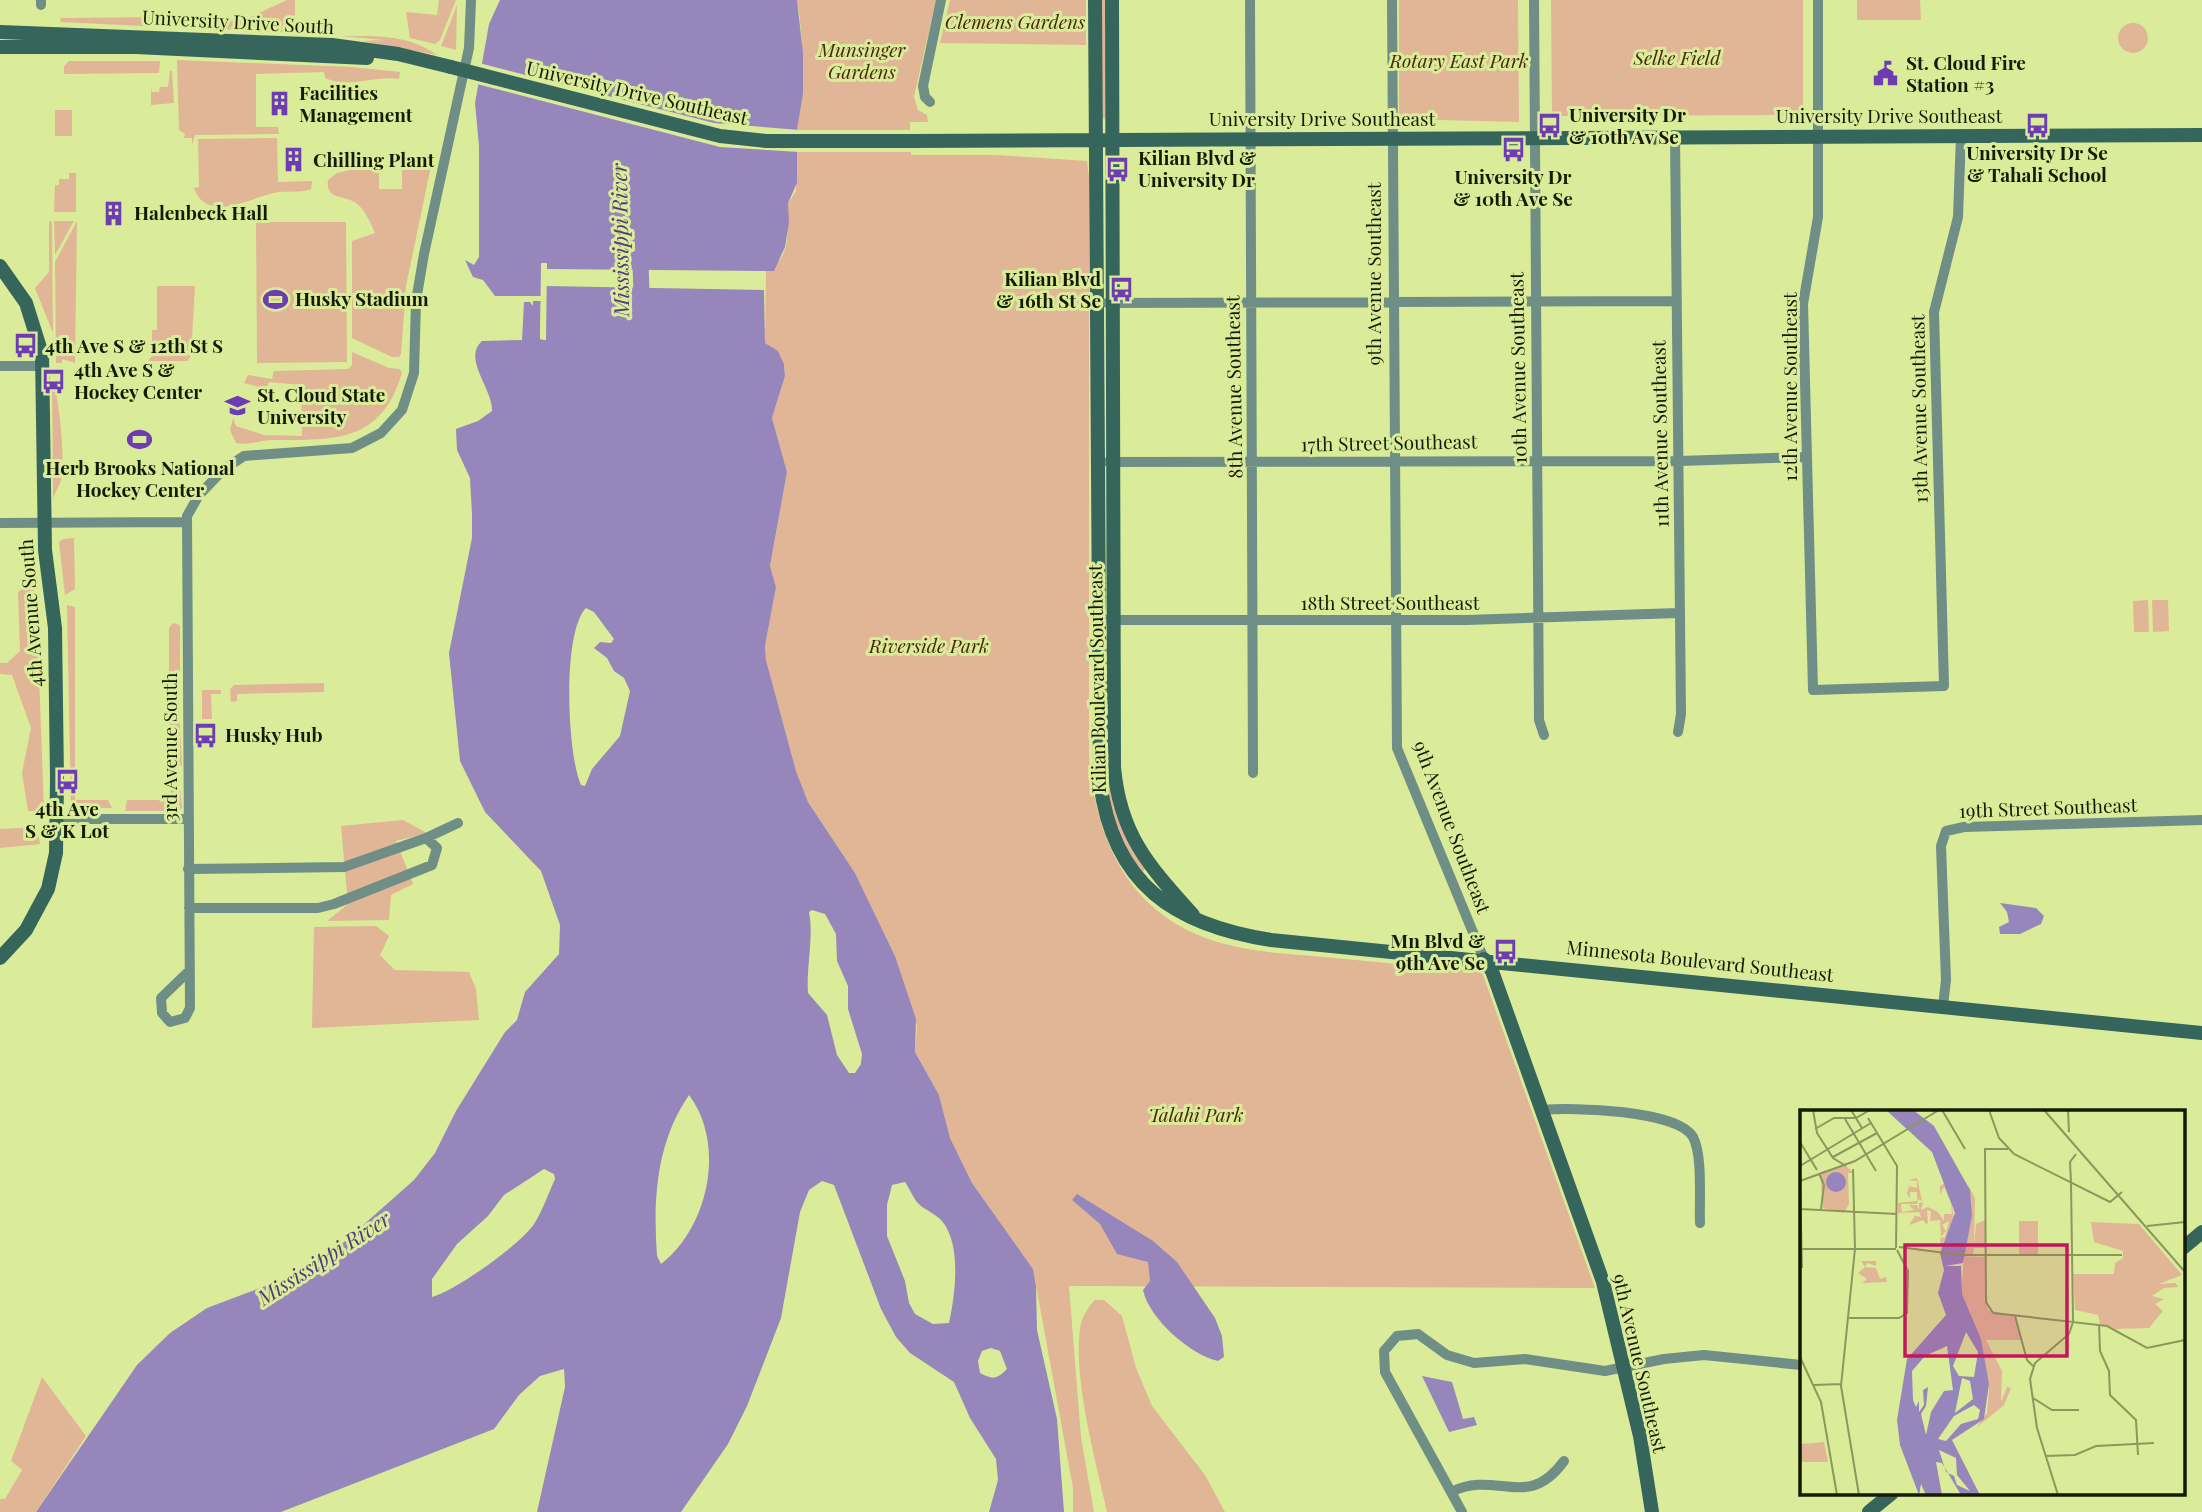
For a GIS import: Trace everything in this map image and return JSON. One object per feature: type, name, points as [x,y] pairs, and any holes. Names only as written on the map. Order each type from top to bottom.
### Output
[{"type":"street","points":[[0,523],[186,522],[199,495],[224,469],[244,456],[266,452],[345,450],[381,433],[402,410],[412,382],[416,301],[469,48],[471,0]]},
{"type":"street","points":[[930,102],[925,97],[923,86],[941,0]]},
{"type":"street","name":"Kilian Boulevard Southeast","points":[[1095,0],[1096,303],[1105,462],[1114,767],[1119,804],[1133,842],[1145,861],[1196,919]]},
{"type":"street","name":"Kilian Boulevard Southeast","points":[[1105,462],[1113,303],[1112,0]]},
{"type":"street","name":"8th Avenue Southeast","points":[[1250,0],[1250,304],[1255,621],[1253,773]]},
{"type":"street","name":"9th Avenue Southeast","points":[[1392,0],[1397,748],[1484,959],[1492,971],[1603,1282],[1640,1436],[1652,1512]]},
{"type":"street","name":"10th Avenue Southeast","points":[[1534,0],[1539,720],[1544,735]]},
{"type":"street","name":"12th Avenue Southeast","points":[[1813,690],[1803,304],[1818,217],[1818,0]]},
{"type":"street","name":"University Drive South","points":[[0,32],[332,45],[398,54],[451,67]]},
{"type":"street","name":"University Drive South","points":[[0,47],[136,47],[332,55],[431,63]]},
{"type":"street","name":"University Drive Southeast","points":[[451,67],[720,136],[766,141],[1675,135],[2202,135]]},
{"type":"street","name":"11th Avenue Southeast","points":[[1675,135],[1681,714],[1678,732]]},
{"type":"street","name":"13th Avenue Southeast","points":[[1813,690],[1944,686],[1934,312],[1958,217],[1961,135]]},
{"type":"street","name":"4th Avenue South","points":[[0,266],[26,303],[37,332],[43,366],[44,523],[55,628],[57,819],[55,864],[48,889],[26,930],[3,956]]},
{"type":"street","points":[[1096,303],[1676,301]]},
{"type":"street","points":[[0,366],[43,366]]},
{"type":"street","name":"17th Street Southeast","points":[[1105,462],[1679,461],[1807,457]]},
{"type":"street","name":"3rd Avenue South","points":[[186,522],[190,1008],[185,1018],[170,1022],[162,1013],[161,998],[189,971]]},
{"type":"street","name":"18th Street Southeast","points":[[1108,620],[1538,619],[1679,613]]},
{"type":"street","points":[[57,819],[188,819]]},
{"type":"street","name":"19th Street Southeast","points":[[1943,1006],[1945,980],[1941,846],[1946,831],[1964,827],[2202,820]]},
{"type":"street","points":[[188,869],[344,867],[426,838],[458,823]]},
{"type":"street","points":[[189,908],[318,908],[334,904],[432,865],[438,848],[426,838]]},
{"type":"street","name":"Minnesota Boulevard Southeast","points":[[1196,919],[1229,931],[1271,940],[1484,959],[2202,1033]]},
{"type":"street","points":[[1543,1110],[1639,1115],[1685,1127],[1697,1148],[1700,1223]]},
{"type":"street","points":[[2184,1247],[2202,1232]]},
{"type":"street","points":[[1462,1512],[1385,1372],[1382,1357],[1392,1339],[1403,1333],[1418,1334],[1447,1355],[1474,1363],[1525,1359],[1592,1371],[1690,1356],[1800,1365]]},
{"type":"street","points":[[1451,1492],[1473,1485],[1512,1490],[1537,1489],[1550,1482],[1564,1461]]},
{"type":"street","points":[[1869,1512],[1891,1494]]},
{"type":"green space","points":[[287,0],[295,0],[295,24],[300,33],[198,28],[198,22],[244,20]]},
{"type":"green space","points":[[439,0],[456,0],[440,40],[435,44],[410,38],[406,12],[437,15]]},
{"type":"green space","name":"Munsinger Gardens","points":[[797,0],[936,0],[914,97],[918,110],[927,115],[928,122],[910,122],[910,130],[797,130],[802,65]]},
{"type":"green space","name":"Clemens Gardens","points":[[950,0],[1086,0],[1086,45],[940,43]]},
{"type":"green space","points":[[1100,0],[1107,0],[1105,119],[1102,118]]},
{"type":"green space","name":"Rotary East Park","points":[[1399,0],[1518,0],[1519,122],[1399,119]]},
{"type":"green space","name":"Selke Field","points":[[1551,0],[1803,0],[1803,115],[1552,116]]},
{"type":"green space","points":[[1857,0],[1920,0],[1921,20],[1857,20]]},
{"type":"green space","points":[[457,5],[456,50],[441,46]]},
{"type":"green space","points":[[168,17],[163,27],[60,22],[61,18]]},
{"type":"green space","points":[[2133,23],[2144,27],[2148,38],[2144,49],[2133,53],[2122,49],[2118,38],[2122,27]]},
{"type":"green space","points":[[340,36],[378,36],[403,40],[437,55],[362,41],[385,40]]},
{"type":"green space","points":[[177,60],[352,67],[400,72],[399,79],[352,82],[325,78],[324,72],[256,74],[256,127],[278,127],[279,134],[195,135],[192,145],[192,138],[184,138],[185,134],[179,130]]},
{"type":"green space","points":[[69,61],[160,61],[159,73],[64,74],[64,66]]},
{"type":"green space","points":[[170,71],[174,103],[151,105],[151,87],[152,92],[159,92],[160,87],[168,87]]},
{"type":"green space","points":[[55,110],[72,110],[72,136],[55,136]]},
{"type":"green space","points":[[277,138],[278,182],[312,181],[311,189],[278,192],[220,207],[209,205],[200,199],[194,188],[199,187],[198,139]]},
{"type":"green space","points":[[796,152],[911,152],[911,155],[996,155],[1087,161],[1089,756],[1100,821],[1111,850],[1126,876],[1145,899],[1168,919],[1196,934],[1229,945],[1276,953],[1482,972],[1595,1288],[1069,1286],[1081,1437],[1094,1512],[1073,1512],[1073,1488],[1033,1269],[972,1183],[950,1138],[939,1095],[915,1052],[917,1026],[895,956],[855,873],[808,802],[796,771],[766,660],[765,646],[776,587],[770,566],[787,472],[772,418],[785,376],[784,364],[778,351],[765,343],[766,271],[775,266],[785,250],[788,203],[796,191]]},
{"type":"green space","points":[[402,162],[431,162],[431,166],[406,286],[401,354],[399,357],[392,357],[352,338],[352,241],[375,233],[362,209],[356,203],[333,194],[328,180],[337,173],[379,163],[379,189],[402,189]]},
{"type":"green space","points":[[69,173],[76,173],[76,212],[54,212],[55,185],[59,185],[59,179],[69,179]]},
{"type":"green space","points":[[49,221],[52,222],[53,333],[35,288],[49,272]]},
{"type":"green space","points":[[54,221],[74,221],[55,255]]},
{"type":"green space","points":[[77,221],[75,363],[62,359],[62,363],[56,363],[55,262]]},
{"type":"green space","name":"Husky Stadium","points":[[256,222],[346,222],[347,362],[257,363]]},
{"type":"green space","points":[[157,286],[195,286],[191,356],[187,361],[148,361],[152,356],[152,330],[157,330]]},
{"type":"green space","points":[[352,352],[389,368],[400,369],[402,373],[393,396],[382,413],[368,425],[353,433],[336,437],[236,443],[230,430],[233,418],[236,426],[264,435],[302,436],[301,385],[269,382],[266,389],[244,383],[248,375],[272,379],[274,371],[348,369],[352,365]]},
{"type":"green space","points":[[52,379],[59,412],[63,457],[62,477],[53,498]]},
{"type":"green space","points":[[74,538],[75,589],[65,595],[59,542]]},
{"type":"green space","points":[[33,581],[37,618],[44,811],[28,811],[22,773],[31,728],[12,675],[0,674],[0,663],[7,663],[20,651],[18,592]]},
{"type":"green space","points":[[2148,600],[2149,632],[2134,632],[2133,601]]},
{"type":"green space","points":[[2152,600],[2168,600],[2169,631],[2153,632]]},
{"type":"green space","points":[[67,605],[75,607],[75,800],[108,800],[112,808],[71,808]]},
{"type":"green space","points":[[173,623],[180,625],[180,682],[174,685],[169,682],[169,628]]},
{"type":"green space","points":[[1105,638],[1112,772],[1145,869],[1142,873],[1119,838],[1105,783]]},
{"type":"green space","points":[[324,683],[324,692],[237,694],[237,701],[231,702],[230,689],[234,685]]},
{"type":"green space","points":[[202,690],[221,690],[221,694],[211,694],[212,719],[202,719]]},
{"type":"green space","points":[[178,692],[182,765],[175,767],[170,764],[169,698]]},
{"type":"green space","points":[[179,777],[182,808],[179,811],[125,811],[127,800],[170,800],[171,780]]},
{"type":"green space","points":[[403,820],[427,833],[396,841],[413,884],[391,895],[389,920],[327,921],[348,904],[341,826]]},
{"type":"green space","points":[[37,827],[40,844],[0,848],[0,829]]},
{"type":"green space","points":[[376,926],[389,936],[380,955],[395,970],[469,972],[476,989],[479,1020],[312,1028],[314,927]]},
{"type":"green space","points":[[1095,1300],[1104,1300],[1122,1316],[1136,1368],[1152,1406],[1205,1475],[1225,1512],[1107,1512],[1086,1417],[1079,1366],[1081,1323]]},
{"type":"green space","points":[[42,1377],[86,1436],[36,1512],[0,1512],[0,1499],[5,1499],[22,1470],[11,1461]]},
{"type":"water","points":[[500,0],[797,0],[803,53],[803,93],[797,130],[797,183],[788,203],[789,223],[785,247],[774,271],[547,269],[547,263],[541,264],[541,296],[495,296],[483,280],[473,277],[465,260],[474,265],[479,257],[479,146],[475,103],[489,24]]},
{"type":"water","points":[[546,286],[764,290],[765,343],[778,351],[784,364],[785,376],[772,418],[787,472],[770,566],[776,587],[765,646],[766,660],[796,771],[808,802],[855,873],[895,956],[916,1019],[915,1052],[939,1095],[950,1138],[972,1183],[1033,1269],[1037,1330],[1057,1419],[1064,1512],[989,1512],[998,1480],[996,1459],[970,1418],[954,1382],[910,1353],[896,1337],[881,1309],[834,1185],[822,1181],[809,1190],[800,1212],[781,1318],[747,1406],[728,1444],[681,1512],[537,1512],[565,1387],[564,1369],[540,1376],[519,1395],[494,1429],[281,1512],[36,1512],[137,1365],[170,1333],[207,1308],[281,1280],[335,1250],[414,1180],[435,1153],[456,1111],[505,1032],[517,1020],[525,992],[559,954],[560,925],[541,871],[485,812],[460,761],[449,653],[472,538],[470,478],[457,450],[456,429],[478,421],[492,411],[477,365],[477,348],[482,341],[522,340],[524,302],[530,302],[533,306],[533,301],[541,301],[540,339],[546,340]],"holes":[[[586,608],[594,612],[614,639],[611,643],[600,642],[594,648],[607,658],[614,671],[624,678],[630,691],[620,736],[592,769],[585,786],[581,785],[576,769],[570,722],[570,666],[578,621]],[[812,910],[825,914],[836,934],[837,961],[848,986],[848,1009],[862,1054],[861,1064],[855,1073],[849,1073],[837,1055],[827,1015],[808,993],[809,912]],[[689,1095],[700,1115],[707,1137],[707,1184],[691,1229],[678,1248],[661,1264],[657,1256],[657,1193],[663,1152]],[[544,1169],[554,1174],[555,1179],[543,1208],[527,1233],[471,1277],[432,1297],[432,1279],[457,1244],[488,1216],[504,1195]],[[905,1182],[916,1201],[939,1218],[948,1231],[955,1257],[949,1323],[933,1324],[915,1314],[909,1303],[905,1281],[887,1236],[887,1205],[892,1185]],[[991,1348],[1000,1351],[1007,1369],[997,1377],[988,1377],[980,1373],[978,1361],[982,1351]]]},
{"type":"water","points":[[2000,903],[2036,908],[2044,916],[2041,924],[2020,934],[2000,934],[1999,927],[2009,922],[2007,912]]},
{"type":"water","points":[[1077,1194],[1153,1241],[1177,1262],[1215,1318],[1222,1336],[1224,1357],[1218,1361],[1207,1357],[1184,1344],[1162,1324],[1143,1290],[1150,1281],[1148,1262],[1117,1254],[1100,1224],[1072,1200]]},
{"type":"water","points":[[1422,1376],[1452,1382],[1463,1419],[1474,1417],[1477,1425],[1449,1432]]},
{"type":"pier","points":[[479,63],[714,123],[800,130],[800,152],[720,147],[477,84]]},
{"type":"pier","points":[[541,263],[547,263],[546,340],[540,339]]},
{"type":"waterway","name":"Mississippi River","points":[[640,249],[642,307]]},
{"type":"place","name":"St. Cloud Fire Station #3","points":[[1886,74]]},
{"type":"place","name":"Facilities Management","points":[[279,104]]},
{"type":"place","name":"University Dr Se & Tahali School","points":[[2037,125]]},
{"type":"place","name":"University Dr & 10th Av Se","points":[[1549,126]]},
{"type":"place","name":"University Dr & 10th Ave Se","points":[[1513,149]]},
{"type":"place","name":"Chilling Plant","points":[[293,160]]},
{"type":"place","name":"Kilian Blvd & University Dr","points":[[1118,169]]},
{"type":"place","name":"Halenbeck Hall","points":[[114,213]]},
{"type":"place","name":"Kilian Blvd & 16th St Se","points":[[1121,290]]},
{"type":"place","name":"Husky Stadium","points":[[275,299]]},
{"type":"place","name":"4th Ave S & 12th St S","points":[[25,346]]},
{"type":"place","name":"4th Ave S & Hockey Center","points":[[54,381]]},
{"type":"place","name":"St. Cloud State University","points":[[237,406]]},
{"type":"place","name":"Herb Brooks National Hockey Center","points":[[140,440]]},
{"type":"place","name":"Husky Hub","points":[[205,735]]},
{"type":"place","name":"4th Ave S & K Lot","points":[[67,781]]},
{"type":"place","name":"Mn Blvd & 9th Ave Se","points":[[1505,952]]},
{"type":"park label","name":"Riverside Park","points":[[929,646]]},
{"type":"park label","name":"Talahi Park","points":[[1196,1115]]}]
